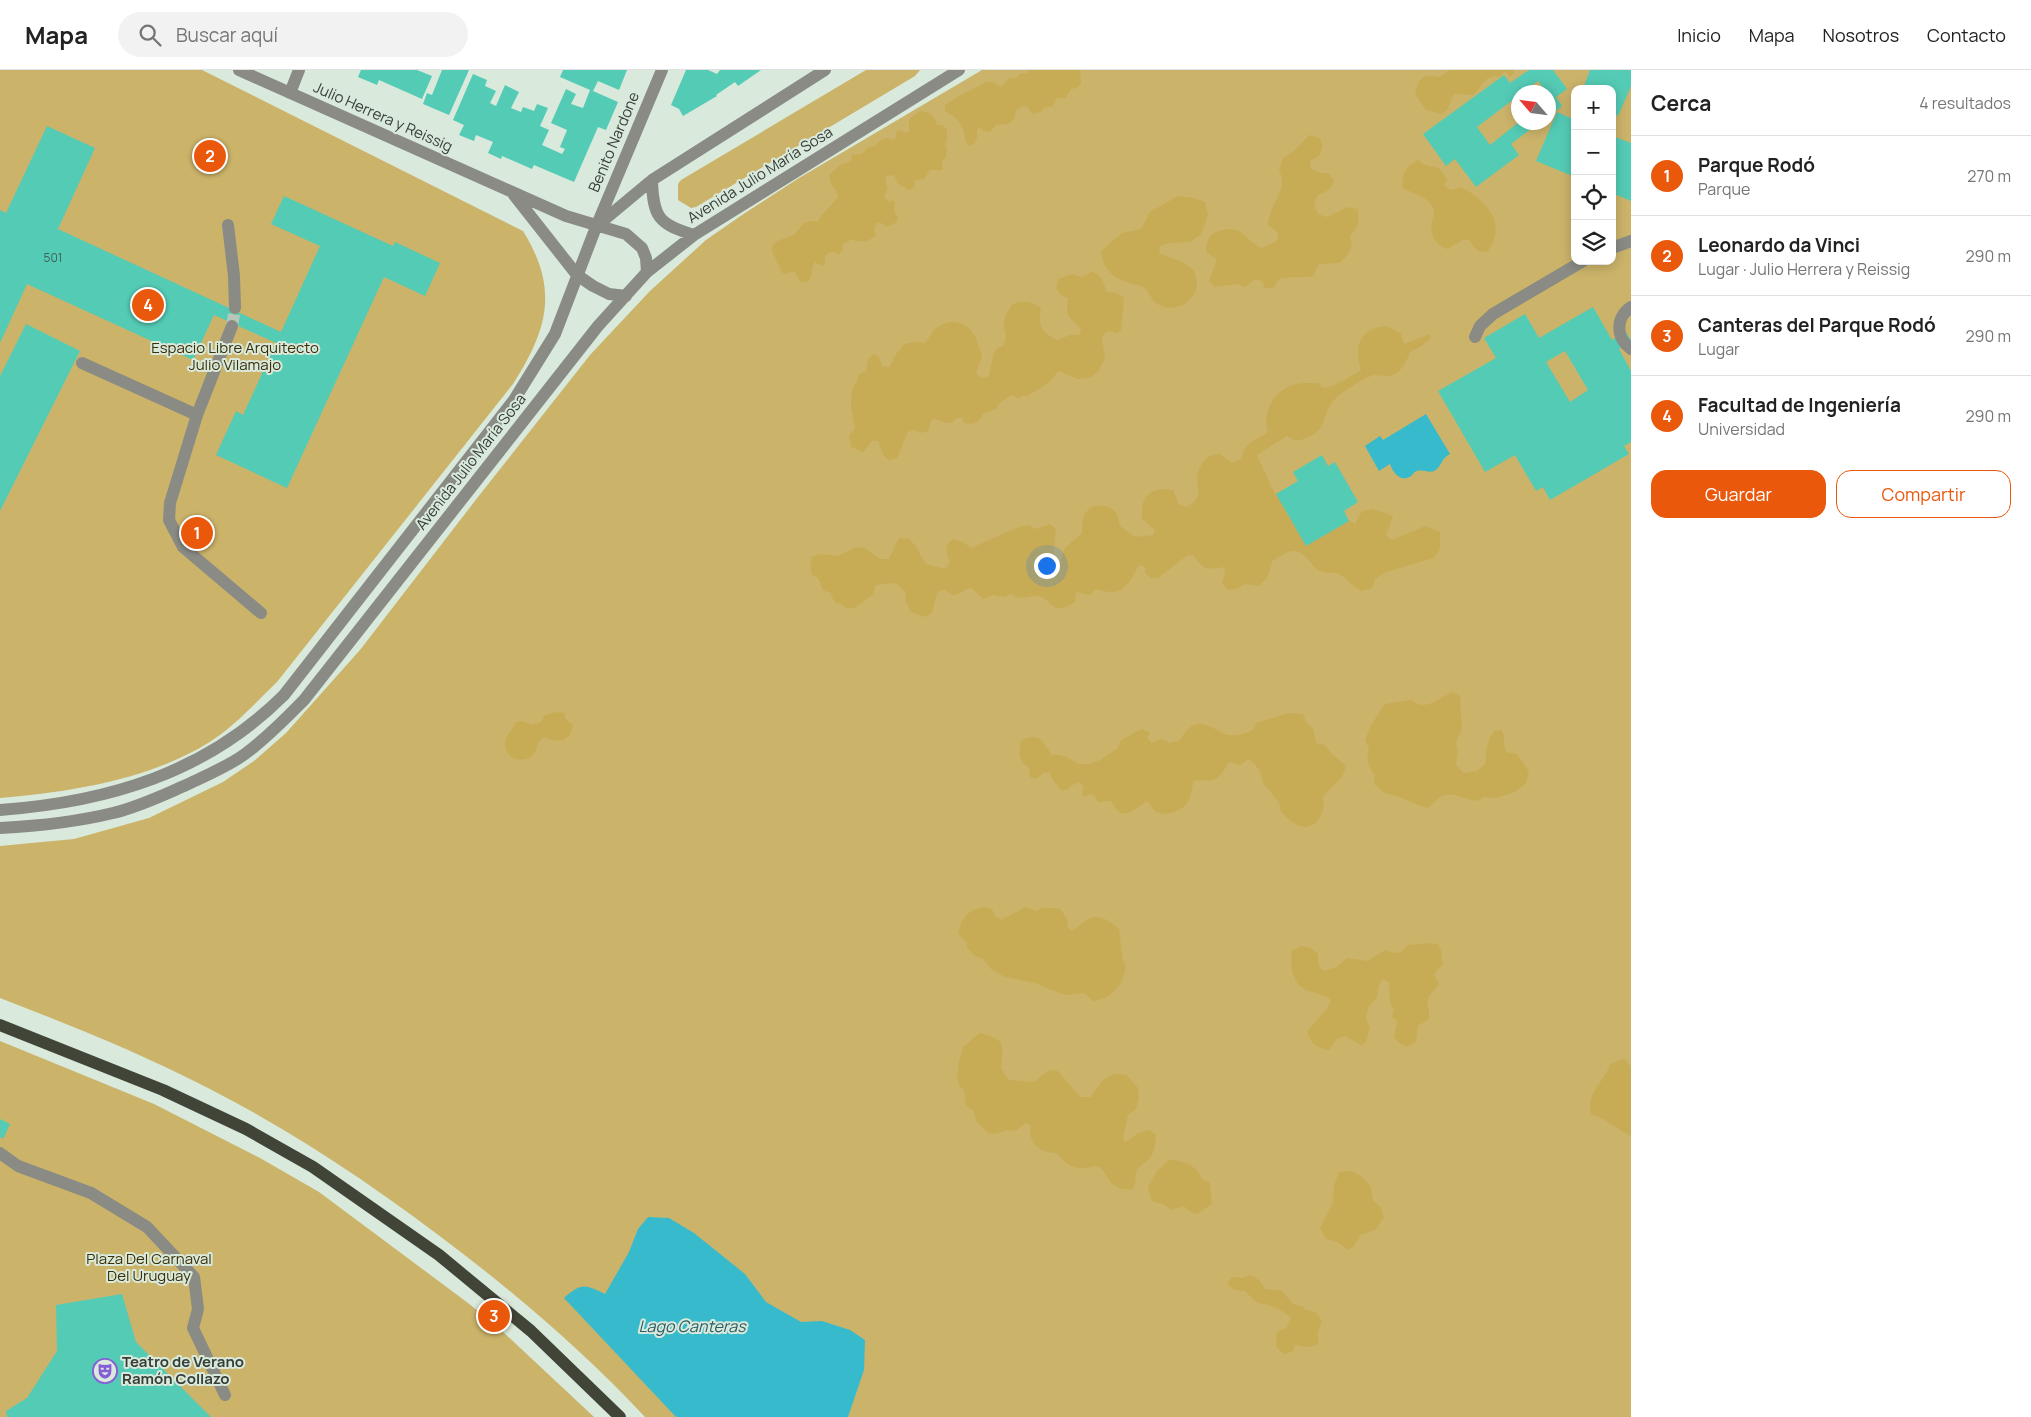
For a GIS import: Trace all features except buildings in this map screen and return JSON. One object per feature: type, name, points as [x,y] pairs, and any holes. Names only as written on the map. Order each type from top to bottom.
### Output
[{"type":"main road","points":[[0,1025],[164,1090],[246,1129],[313,1167],[439,1254],[531,1331],[620,1417]]},
{"type":"street","name":"Julio Herrera y Reissig","points":[[239,70],[566,216],[596,227],[626,234],[642,248],[646,258],[647,272]]},
{"type":"street","points":[[290,93],[299,70]]},
{"type":"street","name":"Benito Nardone","points":[[596,227],[662,70]]},
{"type":"street","name":"Avenida Julio María Sosa","points":[[0,810],[34,808],[105,795],[144,783],[224,746],[261,718],[284,695],[514,400],[555,334],[596,227],[652,180],[825,70]]},
{"type":"street","name":"Avenida Julio María Sosa","points":[[0,828],[82,820],[115,812],[155,799],[224,767],[245,754],[277,728],[310,692],[598,326],[647,272],[694,235],[959,70]]},
{"type":"street","points":[[652,180],[652,199],[658,216],[667,224],[694,235]]},
{"type":"street","name":"Julio Herrera y Reissig","points":[[513,193],[577,275],[592,286],[609,294],[626,296]]},
{"type":"street","points":[[228,225],[234,276],[235,308]]},
{"type":"street","points":[[1616,247],[1631,241]]},
{"type":"street","points":[[1475,337],[1480,326],[1493,314],[1576,265]]},
{"type":"street","points":[[1631,307],[1622,315],[1619,331],[1622,339],[1631,349]]},
{"type":"street","points":[[232,326],[198,414],[170,503],[169,520],[183,547],[261,613]]},
{"type":"street","points":[[82,363],[198,414]]},
{"type":"street","points":[[0,1153],[18,1166],[91,1193],[147,1227],[194,1277],[198,1309],[194,1328],[225,1395]]},
{"type":"green space","name":"Espacio Libre Arquitecto Julio Vilamajo","points":[[0,70],[202,70],[523,231],[542,272],[545,290],[545,309],[534,345],[513,384],[277,682],[227,730],[185,756],[134,775],[81,788],[0,798]]},
{"type":"green space","points":[[866,70],[920,70],[915,76],[696,207],[691,208],[678,200],[678,184],[681,180]]},
{"type":"green space","points":[[982,70],[1631,70],[1631,1417],[645,1417],[580,1352],[510,1291],[432,1230],[339,1164],[274,1124],[182,1075],[105,1040],[0,998],[0,846],[74,839],[149,818],[223,782],[254,761],[286,733],[360,650],[590,355],[650,291],[706,240],[799,178]]},
{"type":"green space","name":"Plaza Del Carnaval Del Uruguay","points":[[0,1041],[154,1104],[260,1158],[319,1192],[468,1303],[502,1331],[594,1417],[0,1417]]},
{"type":"shaded area","points":[[1029,70],[1080,70],[1081,84],[1077,88],[1071,89],[1066,98],[1057,98],[1053,106],[1044,108],[1041,112],[1033,114],[1026,106],[1021,107],[1016,111],[1014,119],[1008,124],[996,125],[990,132],[984,131],[979,127],[974,144],[968,146],[961,124],[945,111],[945,105],[987,82],[992,82],[1001,87],[1009,78],[1016,78],[1019,74],[1027,73]]},
{"type":"shaded area","points":[[1450,70],[1513,70],[1514,73],[1510,77],[1505,71],[1500,77],[1495,76],[1487,79],[1473,95],[1454,94],[1447,110],[1442,114],[1426,110],[1415,94],[1418,84],[1425,76],[1439,77]]},
{"type":"shaded area","points":[[920,111],[931,115],[937,125],[942,125],[947,130],[946,157],[942,161],[943,170],[930,170],[924,179],[915,180],[914,187],[909,190],[898,184],[894,175],[887,176],[885,181],[888,189],[884,197],[889,202],[893,200],[895,203],[894,211],[898,217],[897,222],[887,227],[877,223],[874,229],[876,235],[870,239],[862,242],[852,239],[842,245],[843,250],[838,255],[834,252],[829,252],[822,266],[815,262],[808,282],[800,282],[794,271],[782,273],[772,251],[773,245],[777,241],[794,235],[803,224],[810,221],[818,222],[822,214],[838,196],[831,185],[829,175],[840,165],[851,161],[852,155],[862,154],[867,148],[875,146],[881,140],[888,138],[894,140],[896,132],[899,130],[906,133],[909,131],[909,119]]},
{"type":"shaded area","points":[[1309,135],[1320,138],[1323,147],[1319,156],[1310,161],[1311,169],[1320,173],[1329,173],[1334,181],[1329,190],[1318,195],[1314,205],[1318,214],[1327,217],[1347,207],[1357,209],[1358,220],[1350,236],[1352,245],[1348,254],[1340,263],[1319,264],[1313,276],[1279,279],[1273,288],[1265,288],[1262,281],[1255,279],[1245,287],[1237,284],[1214,287],[1209,280],[1217,260],[1206,252],[1209,238],[1213,233],[1232,229],[1242,233],[1262,248],[1277,241],[1278,233],[1268,225],[1270,214],[1281,187],[1282,180],[1279,169],[1283,158],[1294,151]]},
{"type":"shaded area","points":[[1418,160],[1425,165],[1439,168],[1447,179],[1444,185],[1450,190],[1461,187],[1486,206],[1495,222],[1496,231],[1494,241],[1488,251],[1480,252],[1469,240],[1463,240],[1447,249],[1437,243],[1431,229],[1435,213],[1433,207],[1422,197],[1403,188],[1402,184],[1405,171]]},
{"type":"shaded area","points":[[1178,196],[1194,198],[1205,202],[1208,215],[1201,234],[1190,242],[1170,243],[1160,246],[1159,253],[1182,262],[1194,270],[1197,282],[1195,291],[1188,301],[1183,305],[1171,308],[1156,303],[1141,286],[1128,283],[1112,274],[1105,266],[1101,251],[1122,233],[1141,229],[1150,212]]},
{"type":"shaded area","points":[[1092,271],[1101,277],[1107,292],[1117,293],[1123,297],[1121,330],[1117,334],[1112,331],[1106,332],[1102,338],[1105,359],[1097,373],[1089,378],[1078,379],[1059,371],[1048,383],[1033,393],[1027,396],[1023,395],[1019,399],[1011,395],[1001,402],[996,409],[983,414],[979,421],[972,424],[964,423],[962,417],[957,418],[952,423],[932,419],[928,431],[922,433],[914,430],[908,432],[897,458],[888,460],[883,454],[878,441],[872,441],[863,452],[851,447],[849,436],[855,428],[851,397],[859,374],[866,371],[868,359],[874,354],[879,357],[882,366],[890,367],[894,357],[904,344],[914,342],[925,343],[934,330],[941,325],[954,322],[967,327],[976,338],[982,356],[976,374],[982,378],[989,376],[993,356],[997,348],[1003,346],[1005,342],[1004,320],[1012,304],[1027,302],[1041,308],[1040,319],[1044,331],[1057,340],[1070,335],[1079,335],[1081,329],[1068,313],[1068,298],[1062,296],[1056,289],[1058,279],[1072,274],[1082,277]]},
{"type":"shaded area","points":[[1387,326],[1401,333],[1404,344],[1429,334],[1431,338],[1420,347],[1411,351],[1402,368],[1395,374],[1371,376],[1338,396],[1332,403],[1323,423],[1315,434],[1296,441],[1287,436],[1257,455],[1275,494],[1292,487],[1337,520],[1348,520],[1355,524],[1362,511],[1372,509],[1386,513],[1393,517],[1386,535],[1392,540],[1425,526],[1440,532],[1440,549],[1434,558],[1386,572],[1375,579],[1372,588],[1362,591],[1337,573],[1326,573],[1315,568],[1302,554],[1292,551],[1273,560],[1267,578],[1259,586],[1245,584],[1236,589],[1228,590],[1222,583],[1225,573],[1224,567],[1205,568],[1193,555],[1188,555],[1158,578],[1151,578],[1145,573],[1145,567],[1139,565],[1127,584],[1118,591],[1112,592],[1096,589],[1090,595],[1076,592],[1075,602],[1061,608],[1037,596],[1021,598],[1011,594],[1004,597],[993,595],[984,599],[971,588],[955,595],[945,590],[939,591],[932,613],[925,617],[911,612],[905,600],[906,592],[896,583],[876,585],[873,595],[854,608],[847,608],[835,603],[830,593],[823,590],[818,578],[812,575],[810,566],[812,557],[820,554],[838,556],[856,547],[864,548],[881,559],[889,559],[899,538],[909,539],[915,545],[926,564],[945,569],[950,562],[946,546],[953,539],[963,542],[971,548],[1021,526],[1029,525],[1036,529],[1050,524],[1056,529],[1053,554],[1046,561],[1050,569],[1058,570],[1065,548],[1082,533],[1084,516],[1090,508],[1095,506],[1104,506],[1113,510],[1118,516],[1120,526],[1135,537],[1153,535],[1155,530],[1142,519],[1142,505],[1148,495],[1158,489],[1173,490],[1179,504],[1186,507],[1193,503],[1198,494],[1197,475],[1199,469],[1209,456],[1220,454],[1233,463],[1241,459],[1245,448],[1251,442],[1268,432],[1266,418],[1270,405],[1278,394],[1290,386],[1300,383],[1318,383],[1323,388],[1328,387],[1361,371],[1358,354],[1361,340],[1370,330]]},
{"type":"shaded area","points":[[1453,692],[1460,696],[1462,729],[1456,742],[1458,752],[1456,765],[1464,773],[1477,771],[1486,763],[1487,746],[1494,731],[1502,730],[1506,752],[1517,754],[1529,772],[1526,783],[1515,792],[1496,798],[1484,797],[1476,801],[1450,794],[1446,795],[1435,801],[1429,808],[1397,796],[1386,794],[1374,784],[1375,775],[1368,763],[1369,749],[1365,740],[1371,725],[1385,704],[1411,700],[1427,705]]},
{"type":"shaded area","points":[[556,712],[564,713],[566,720],[573,725],[572,731],[566,738],[559,741],[544,737],[537,743],[536,750],[528,759],[516,759],[510,756],[506,751],[505,741],[516,722],[523,721],[531,725],[541,722],[545,715]]},
{"type":"shaded area","points":[[1288,713],[1303,714],[1306,722],[1313,728],[1316,743],[1325,745],[1346,766],[1342,776],[1323,798],[1324,802],[1320,817],[1314,824],[1304,827],[1298,825],[1281,812],[1279,802],[1264,785],[1257,767],[1248,759],[1241,765],[1229,762],[1222,773],[1212,780],[1195,780],[1187,804],[1179,810],[1163,814],[1154,810],[1146,801],[1131,812],[1119,812],[1111,801],[1098,802],[1095,796],[1090,794],[1084,797],[1082,792],[1084,786],[1079,782],[1067,790],[1061,790],[1049,772],[1036,779],[1030,777],[1029,768],[1022,763],[1020,756],[1021,741],[1036,737],[1043,742],[1052,755],[1066,757],[1078,764],[1090,764],[1118,748],[1121,740],[1142,729],[1150,733],[1147,738],[1152,743],[1162,739],[1169,743],[1179,741],[1188,729],[1194,725],[1203,724],[1225,734],[1238,735],[1252,731],[1256,723]]},
{"type":"shaded area","points":[[985,907],[992,909],[995,916],[1001,920],[1026,907],[1036,911],[1042,908],[1059,908],[1067,918],[1068,927],[1071,931],[1092,917],[1109,921],[1119,929],[1123,961],[1126,966],[1119,985],[1105,998],[1093,1001],[1084,993],[1064,995],[1035,983],[1005,977],[992,970],[983,959],[975,956],[967,948],[967,942],[958,934],[961,923],[966,915],[974,910]]},
{"type":"shaded area","points":[[1437,944],[1442,952],[1441,959],[1444,963],[1434,974],[1439,984],[1429,996],[1427,1003],[1429,1019],[1418,1026],[1416,1042],[1406,1047],[1394,1037],[1397,1021],[1392,1017],[1394,1009],[1390,1003],[1389,982],[1383,979],[1378,987],[1377,997],[1368,1008],[1366,1019],[1370,1028],[1366,1042],[1361,1045],[1345,1036],[1337,1039],[1329,1050],[1318,1047],[1310,1040],[1307,1032],[1327,1008],[1331,1000],[1298,985],[1293,974],[1292,950],[1301,946],[1311,948],[1318,954],[1318,964],[1323,971],[1336,967],[1347,958],[1368,961],[1385,950],[1394,953],[1401,952],[1408,945]]},
{"type":"shaded area","points":[[980,1033],[995,1038],[1001,1044],[1001,1068],[1009,1080],[1034,1082],[1042,1075],[1054,1070],[1058,1071],[1080,1097],[1091,1097],[1105,1078],[1114,1074],[1127,1075],[1138,1088],[1139,1098],[1136,1109],[1128,1115],[1123,1139],[1126,1142],[1138,1133],[1149,1130],[1156,1135],[1153,1153],[1137,1170],[1133,1189],[1124,1189],[1112,1184],[1100,1168],[1095,1166],[1087,1168],[1073,1167],[1066,1163],[1057,1153],[1051,1153],[1036,1146],[1031,1137],[1031,1126],[1026,1123],[1015,1131],[1008,1130],[994,1134],[987,1132],[977,1122],[973,1110],[966,1106],[964,1091],[959,1085],[957,1076],[963,1047]]},
{"type":"shaded area","points":[[1624,1059],[1631,1067],[1631,1136],[1591,1114],[1590,1106],[1593,1093],[1610,1064]]},
{"type":"shaded area","points":[[1169,1160],[1180,1161],[1193,1167],[1202,1179],[1210,1183],[1212,1204],[1197,1214],[1190,1212],[1184,1206],[1171,1210],[1164,1205],[1152,1201],[1148,1187],[1157,1171]]},
{"type":"shaded area","points":[[1351,1171],[1361,1176],[1371,1187],[1373,1200],[1381,1208],[1384,1218],[1375,1230],[1360,1235],[1354,1246],[1347,1250],[1338,1242],[1326,1239],[1320,1228],[1333,1202],[1334,1185],[1339,1172]]},
{"type":"shaded area","points":[[1250,1275],[1259,1280],[1265,1289],[1282,1291],[1293,1304],[1304,1307],[1305,1310],[1316,1312],[1322,1321],[1317,1334],[1319,1339],[1317,1345],[1307,1347],[1295,1345],[1292,1352],[1284,1354],[1276,1347],[1277,1332],[1286,1328],[1291,1318],[1276,1308],[1257,1303],[1245,1291],[1234,1289],[1227,1283],[1232,1277],[1243,1278]]},
{"type":"water","points":[[1426,414],[1450,454],[1434,471],[1417,471],[1407,478],[1398,476],[1390,464],[1379,471],[1365,446],[1380,436],[1383,440]]},
{"type":"water","name":"Lago Canteras","points":[[648,1217],[669,1218],[694,1233],[745,1274],[766,1302],[801,1322],[822,1321],[850,1330],[865,1340],[864,1370],[848,1417],[676,1417],[564,1298],[580,1287],[588,1287],[605,1294],[629,1252],[638,1229]]},
{"type":"tunnel","points":[[232,326],[235,308]]},
{"type":"place","name":"Leonardo da Vinci","points":[[210,156]]},
{"type":"place","name":"Facultad de Ingeniería","points":[[148,305]]},
{"type":"place","name":"Parque Rodó","points":[[197,533]]},
{"type":"place","name":"Canteras del Parque Rodó","points":[[494,1316]]},
{"type":"place","name":"Teatro de Verano Ramón Collazo","points":[[105,1371]]}]
